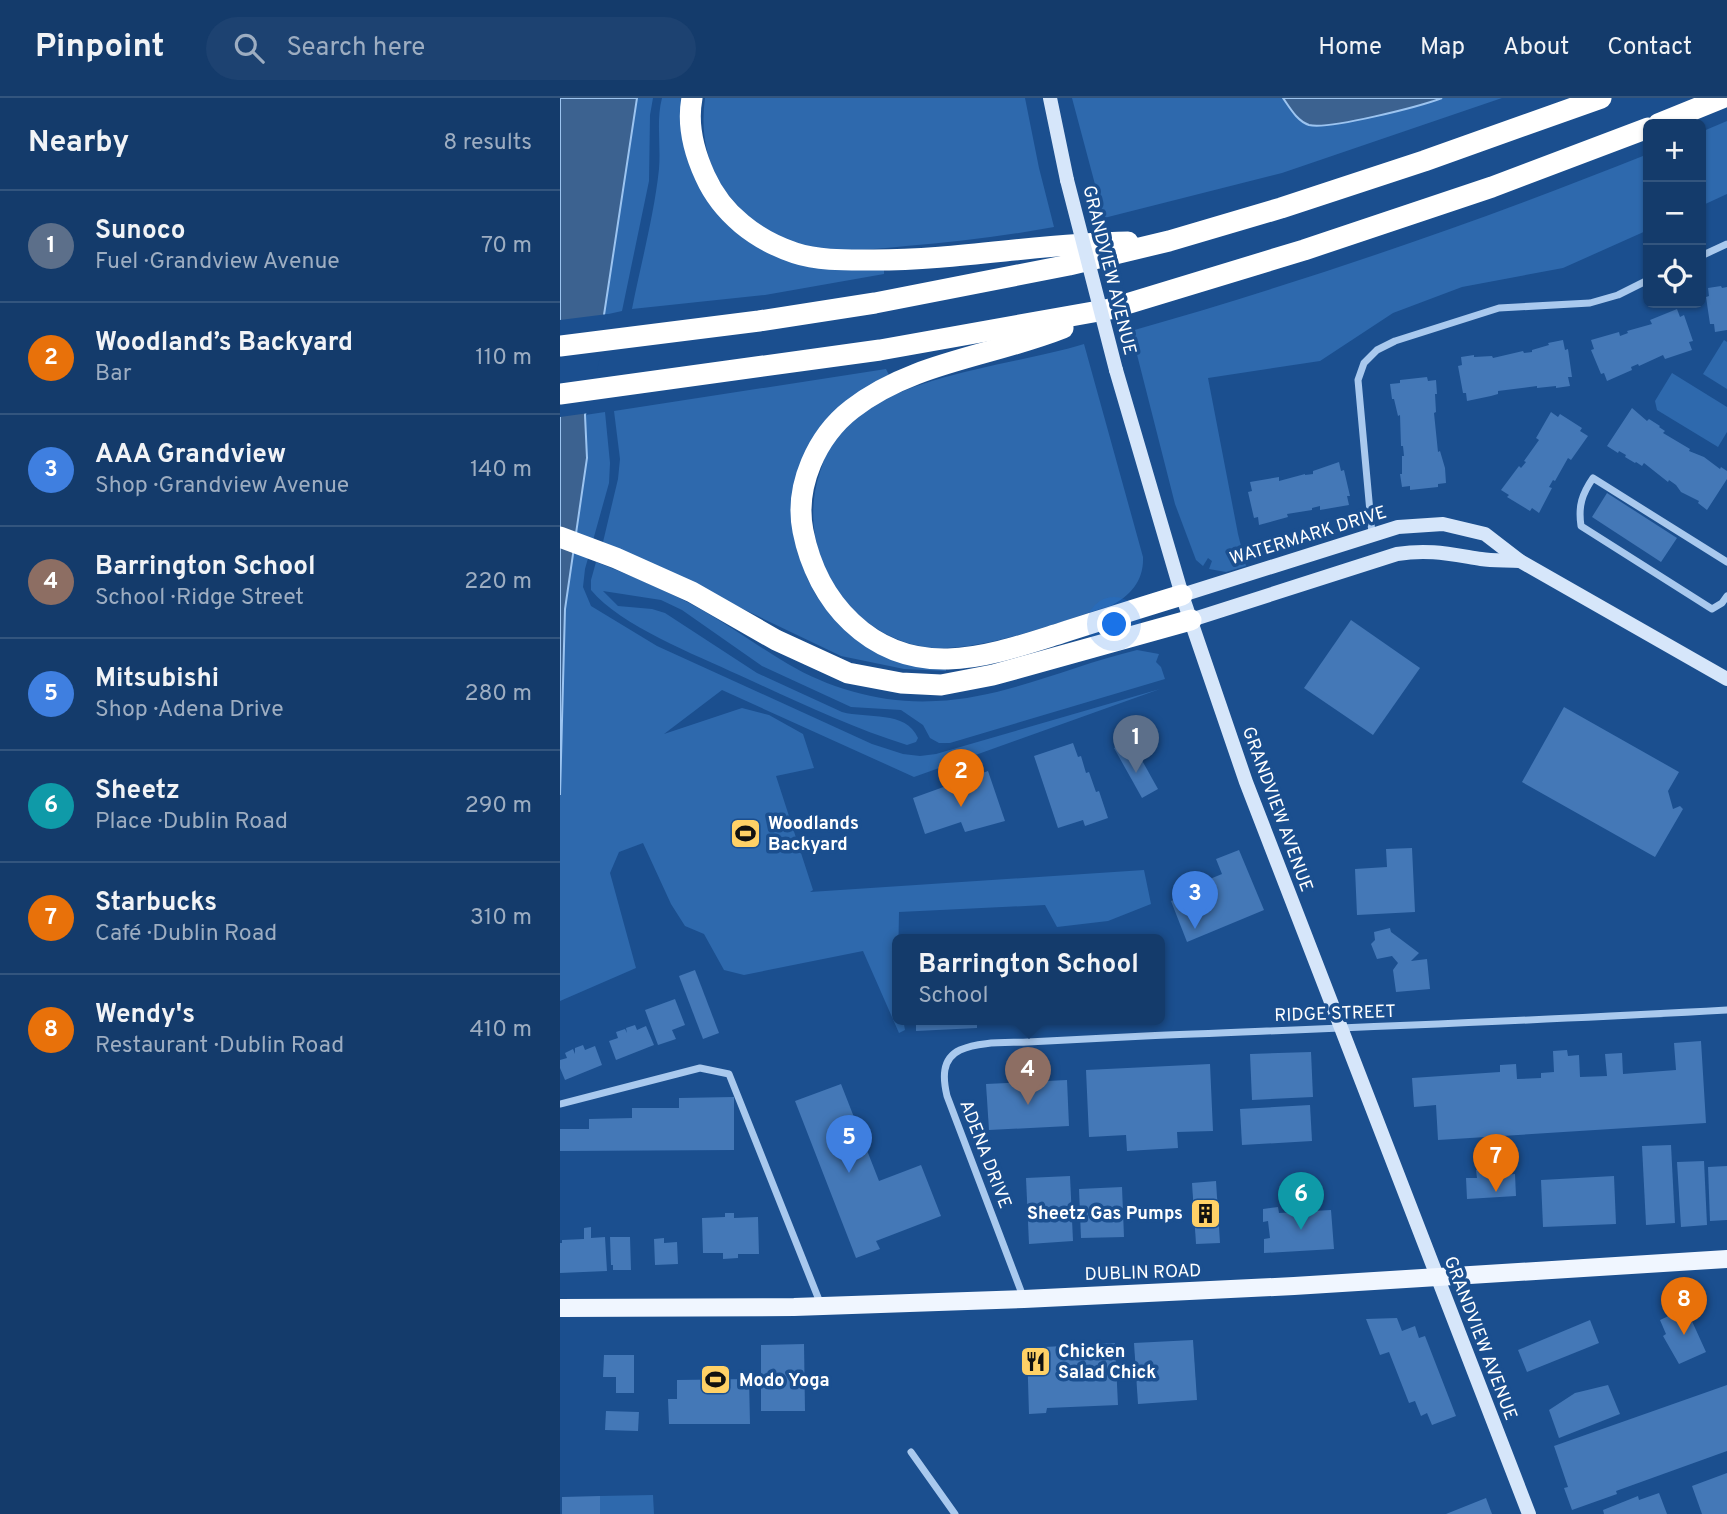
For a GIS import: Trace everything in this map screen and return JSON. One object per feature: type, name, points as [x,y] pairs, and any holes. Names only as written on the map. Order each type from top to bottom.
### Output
[{"type":"highway","points":[[692,98],[691,126],[695,147],[700,166],[718,200],[740,223],[765,240],[797,254],[834,260],[907,260],[1001,253],[1076,243],[1169,241]]},
{"type":"highway","points":[[560,346],[759,321],[875,303],[1069,265],[1169,241],[1341,189],[1601,98]]},
{"type":"highway","points":[[1670,119],[1722,98]]},
{"type":"highway","points":[[1182,594],[1026,644],[948,659],[901,651],[859,630],[828,596],[813,570],[801,524],[802,498],[808,474],[817,450],[829,430],[849,411],[893,382],[1029,341],[1110,309],[1317,246],[1492,187],[1643,130]]},
{"type":"highway","points":[[560,394],[907,345],[1110,309]]},
{"type":"highway","points":[[560,537],[616,558],[692,592],[776,640],[848,673],[901,683],[941,685],[993,675],[1191,620]]},
{"type":"main road","name":"GRANDVIEW AVENUE","points":[[1050,98],[1116,370],[1182,594],[1246,782],[1529,1514]]},
{"type":"main road","name":"WATERMARK DRIVE","points":[[1182,594],[1398,527],[1421,524],[1454,526],[1485,534],[1520,561],[1726,676]]},
{"type":"main road","name":"WATERMARK DRIVE","points":[[1191,620],[1397,554],[1429,550],[1481,559],[1520,561]]},
{"type":"main road","name":"DUBLIN ROAD","points":[[560,1308],[822,1307],[1024,1299],[1438,1278],[1727,1259]]},
{"type":"street","points":[[1706,254],[1727,244]]},
{"type":"street","points":[[1373,534],[1358,380],[1364,363],[1377,350],[1395,341],[1499,308],[1590,303],[1618,295],[1643,282]]},
{"type":"street","points":[[1727,562],[1593,478],[1584,490],[1579,508],[1581,526],[1712,609],[1723,603],[1727,597]]},
{"type":"street","name":"RIDGE STREET","points":[[948,1059],[969,1047],[991,1044],[1341,1027],[1496,1023],[1727,1010]]},
{"type":"street","name":"ADENA DRIVE","points":[[948,1059],[943,1077],[947,1096],[1024,1299]]},
{"type":"street","points":[[560,1104],[700,1068],[729,1074],[822,1307]]},
{"type":"street","points":[[911,1452],[955,1514]]},
{"type":"shaded area","points":[[560,98],[637,98],[604,315],[585,415],[587,458],[565,609],[560,795]]},
{"type":"shaded area","points":[[637,98],[653,98],[650,115],[649,181],[622,311],[604,315]]},
{"type":"shaded area","points":[[662,98],[686,98],[725,221],[884,269],[884,274],[765,295],[632,309],[657,187]]},
{"type":"shaded area","points":[[705,98],[1025,98],[1054,227],[962,241],[862,250],[833,250],[790,242],[772,234],[750,218],[716,176],[705,138]]},
{"type":"shaded area","points":[[1072,98],[1283,98],[1298,119],[1310,125],[1332,125],[1442,98],[1502,98],[1282,173],[1104,218]]},
{"type":"shaded area","points":[[1283,98],[1442,98],[1375,116],[1320,126],[1309,125],[1301,120]]},
{"type":"shaded area","points":[[1727,121],[1727,194],[1706,204],[1706,182],[1706,130]]},
{"type":"shaded area","points":[[1643,156],[1643,232],[1563,268],[1462,287],[1393,313],[1320,361],[1208,378],[1246,566],[1226,572],[1209,569],[1212,561],[1208,558],[1203,566],[1196,560],[1175,504],[1131,331],[1262,292],[1520,203]]},
{"type":"shaded area","points":[[1724,340],[1727,342],[1727,389],[1703,374]]},
{"type":"shaded area","points":[[1084,344],[1143,557],[1141,573],[1135,586],[1110,606],[1018,635],[968,646],[925,647],[896,639],[871,625],[850,606],[833,583],[821,557],[814,530],[814,501],[820,472],[833,442],[863,413],[885,399],[911,388],[969,371]]},
{"type":"shaded area","points":[[886,369],[889,375],[825,424],[800,557],[817,597],[835,619],[946,664],[946,671],[904,669],[841,656],[603,542],[620,459],[614,411]]},
{"type":"shaded area","points":[[1672,373],[1727,407],[1727,432],[1718,447],[1657,410],[1655,401]]},
{"type":"shaded area","points":[[605,412],[610,463],[609,483],[585,569],[583,587],[591,606],[657,646],[872,744],[903,754],[920,756],[936,754],[1160,689],[914,777],[722,690],[664,734],[742,708],[769,715],[803,734],[814,768],[776,776],[813,890],[810,892],[1144,870],[1151,904],[1108,921],[1057,927],[1045,905],[899,912],[899,934],[892,934],[892,1017],[863,951],[744,975],[724,970],[704,934],[685,926],[671,904],[643,843],[619,852],[610,873],[636,968],[560,1001],[560,795],[565,609],[587,458],[585,415]]},
{"type":"shaded area","points":[[596,562],[689,603],[805,673],[841,688],[878,697],[917,701],[962,699],[1012,688],[1137,650],[1159,654],[1156,662],[1165,679],[950,743],[939,743],[930,738],[923,725],[901,710],[851,707],[762,666],[682,610],[661,600],[603,591],[618,606],[665,613],[757,673],[842,712],[885,717],[905,723],[918,738],[916,742],[907,745],[822,713],[681,649],[621,616],[591,590]]},
{"type":"shaded area","points":[[895,1025],[904,1025],[905,1030],[899,1033]]},
{"type":"shaded area","points":[[653,1495],[654,1514],[600,1514],[600,1496]]},
{"type":"pier","points":[[608,314],[589,413],[560,417],[560,320]]},
{"type":"building","points":[[1727,287],[1727,330],[1715,332],[1714,324],[1710,324],[1706,297],[1709,296],[1708,288]]},
{"type":"building","points":[[1677,309],[1680,317],[1684,315],[1693,341],[1689,342],[1692,350],[1665,359],[1663,355],[1639,366],[1638,364],[1631,367],[1632,370],[1607,381],[1604,373],[1601,374],[1591,350],[1594,349],[1591,340],[1619,332],[1620,336],[1628,333],[1627,331],[1652,324],[1650,320]]},
{"type":"building","points":[[1563,340],[1565,350],[1568,349],[1572,377],[1568,377],[1570,386],[1537,386],[1498,391],[1498,394],[1467,401],[1458,366],[1462,365],[1461,357],[1474,355],[1493,358],[1523,351],[1532,352],[1549,345],[1548,343]]},
{"type":"building","points":[[1427,377],[1428,381],[1436,380],[1434,413],[1438,452],[1440,451],[1445,468],[1446,483],[1438,484],[1438,487],[1410,490],[1410,486],[1402,487],[1400,474],[1404,456],[1400,415],[1398,416],[1392,399],[1390,384]]},
{"type":"building","points":[[1632,408],[1647,421],[1649,419],[1660,426],[1665,431],[1663,433],[1690,449],[1689,451],[1727,471],[1727,479],[1707,510],[1699,501],[1681,492],[1676,485],[1644,463],[1642,466],[1635,463],[1625,457],[1626,455],[1607,446]]},
{"type":"building","points":[[1551,412],[1558,417],[1560,414],[1582,428],[1580,431],[1588,436],[1571,460],[1568,458],[1555,481],[1553,480],[1549,487],[1552,488],[1539,513],[1532,508],[1530,511],[1507,497],[1509,495],[1501,490],[1519,466],[1521,468],[1526,462],[1524,461],[1539,440],[1536,438]]},
{"type":"building","points":[[1339,462],[1341,471],[1344,470],[1350,496],[1347,496],[1349,505],[1320,510],[1320,506],[1287,514],[1288,517],[1259,525],[1258,517],[1254,518],[1248,492],[1252,491],[1250,482],[1279,477],[1279,481],[1313,474],[1313,471]]},
{"type":"building","points":[[1607,493],[1677,538],[1661,562],[1592,517]]},
{"type":"building","points":[[1351,620],[1420,668],[1373,735],[1304,688]]},
{"type":"building","points":[[1564,707],[1679,772],[1668,791],[1673,809],[1680,806],[1683,809],[1655,857],[1522,782]]},
{"type":"building","points":[[1130,739],[1158,789],[1142,798],[1114,748]]},
{"type":"building","points":[[1073,743],[1078,757],[1081,756],[1086,773],[1089,772],[1096,792],[1099,791],[1108,818],[1085,826],[1083,820],[1058,828],[1034,756]]},
{"type":"building","points":[[988,771],[1005,821],[965,832],[961,822],[925,834],[913,798]]},
{"type":"building","points":[[1412,848],[1415,912],[1357,915],[1355,869],[1387,867],[1386,849]]},
{"type":"building","points":[[1239,850],[1264,910],[1187,942],[1171,901],[1190,893],[1188,888],[1222,874],[1216,859]]},
{"type":"building","points":[[1390,928],[1391,932],[1419,953],[1411,961],[1427,959],[1430,989],[1396,992],[1393,970],[1398,963],[1392,956],[1377,959],[1371,944],[1375,940],[1374,932]]},
{"type":"building","points":[[695,970],[719,1033],[703,1039],[679,976]]},
{"type":"building","points":[[675,999],[685,1025],[672,1030],[676,1039],[658,1045],[645,1010]]},
{"type":"building","points":[[635,1025],[637,1030],[646,1026],[654,1045],[616,1060],[609,1041],[618,1038],[616,1032],[625,1029],[627,1033],[626,1028]]},
{"type":"building","points":[[916,1025],[977,1025],[977,1028],[916,1031]]},
{"type":"building","points":[[1701,1041],[1706,1123],[1438,1140],[1436,1105],[1414,1107],[1412,1078],[1500,1072],[1500,1065],[1516,1064],[1517,1079],[1541,1078],[1541,1073],[1554,1072],[1553,1051],[1567,1050],[1568,1056],[1579,1055],[1580,1077],[1607,1076],[1605,1054],[1622,1053],[1623,1074],[1676,1070],[1674,1043]]},
{"type":"building","points":[[583,1045],[585,1050],[595,1046],[602,1065],[565,1080],[560,1060],[567,1058],[565,1053],[573,1049],[575,1054],[575,1048]]},
{"type":"building","points":[[1311,1052],[1313,1097],[1252,1100],[1250,1054]]},
{"type":"building","points":[[1210,1064],[1213,1131],[1177,1132],[1178,1148],[1127,1151],[1126,1135],[1089,1137],[1086,1070]]},
{"type":"building","points":[[1067,1080],[1069,1126],[989,1130],[986,1084]]},
{"type":"building","points":[[841,1084],[879,1181],[921,1165],[941,1216],[876,1241],[880,1249],[856,1258],[795,1101]]},
{"type":"building","points":[[734,1097],[734,1150],[560,1151],[560,1129],[589,1129],[589,1119],[632,1118],[632,1108],[679,1108],[679,1098]]},
{"type":"building","points":[[1310,1105],[1312,1141],[1242,1145],[1240,1109]]},
{"type":"building","points":[[1671,1145],[1675,1223],[1646,1225],[1642,1146]]},
{"type":"building","points":[[1704,1161],[1707,1225],[1681,1227],[1677,1162]]},
{"type":"building","points":[[1727,1166],[1727,1220],[1710,1221],[1708,1167]]},
{"type":"building","points":[[1488,1169],[1488,1176],[1515,1174],[1516,1196],[1467,1199],[1466,1178],[1477,1178],[1476,1170]]},
{"type":"building","points":[[1070,1176],[1073,1241],[1029,1244],[1026,1178]]},
{"type":"building","points":[[1614,1176],[1616,1224],[1543,1227],[1541,1180]]},
{"type":"building","name":"Sheetz Gas Pumps","points":[[1216,1181],[1220,1243],[1196,1244],[1192,1183]]},
{"type":"building","points":[[1122,1187],[1124,1237],[1081,1238],[1079,1189]]},
{"type":"building","points":[[1278,1207],[1279,1213],[1331,1210],[1334,1249],[1264,1253],[1264,1239],[1270,1238],[1268,1221],[1263,1222],[1263,1209]]},
{"type":"building","points":[[725,1213],[734,1213],[734,1218],[758,1217],[759,1254],[738,1254],[738,1258],[723,1259],[723,1253],[703,1253],[702,1218],[725,1217]]},
{"type":"building","points":[[591,1227],[591,1238],[605,1237],[607,1271],[560,1273],[562,1240],[584,1239],[584,1228]]},
{"type":"building","points":[[610,1237],[630,1237],[631,1270],[613,1270]]},
{"type":"building","points":[[664,1238],[664,1243],[677,1242],[678,1264],[655,1265],[654,1239]]},
{"type":"building","points":[[1686,1308],[1706,1352],[1679,1364],[1663,1336],[1666,1334],[1660,1320]]},
{"type":"building","points":[[1397,1318],[1402,1331],[1415,1326],[1419,1338],[1425,1336],[1456,1416],[1432,1425],[1427,1413],[1421,1416],[1415,1401],[1409,1403],[1389,1352],[1380,1355],[1366,1319]]},
{"type":"building","points":[[1590,1320],[1599,1343],[1527,1372],[1518,1350]]},
{"type":"building","points":[[1193,1340],[1197,1400],[1138,1404],[1134,1343]]},
{"type":"building","points":[[1115,1343],[1118,1405],[1047,1408],[1046,1413],[1029,1414],[1027,1348]]},
{"type":"building","points":[[804,1344],[805,1411],[761,1411],[761,1345]]},
{"type":"building","points":[[604,1355],[634,1355],[634,1393],[616,1393],[616,1377],[603,1377]]},
{"type":"building","points":[[749,1379],[750,1424],[669,1424],[668,1399],[677,1399],[677,1380]]},
{"type":"building","points":[[1608,1385],[1620,1414],[1559,1438],[1549,1410],[1575,1393]]},
{"type":"building","points":[[1727,1385],[1727,1451],[1616,1491],[1617,1494],[1572,1510],[1564,1488],[1568,1487],[1554,1446]]},
{"type":"building","points":[[606,1411],[639,1412],[638,1431],[605,1430]]},
{"type":"building","points":[[1727,1473],[1727,1514],[1702,1514],[1692,1486]]},
{"type":"building","points":[[1659,1493],[1667,1514],[1604,1514],[1603,1510],[1638,1496],[1639,1500]]},
{"type":"building","points":[[600,1496],[600,1514],[562,1514],[562,1497]]},
{"type":"building","points":[[1486,1498],[1492,1514],[1446,1514]]},
{"type":"place","name":"Sunoco","points":[[1136,773]]},
{"type":"place","name":"Woodland’s Backyard","points":[[961,807]]},
{"type":"place","name":"Woodlands Backyard","points":[[745,833]]},
{"type":"place","name":"AAA Grandview","points":[[1195,929]]},
{"type":"place","name":"Barrington School","points":[[1028,1105]]},
{"type":"place","name":"Mitsubishi","points":[[849,1173]]},
{"type":"place","name":"Starbucks","points":[[1496,1192]]},
{"type":"place","name":"Sheetz Gas Pumps","points":[[1206,1213]]},
{"type":"place","name":"Sheetz","points":[[1301,1230]]},
{"type":"place","name":"Wendy's","points":[[1684,1335]]},
{"type":"place","name":"Chicken Salad Chick","points":[[1035,1361]]},
{"type":"place","name":"Modo Yoga","points":[[716,1380]]}]
